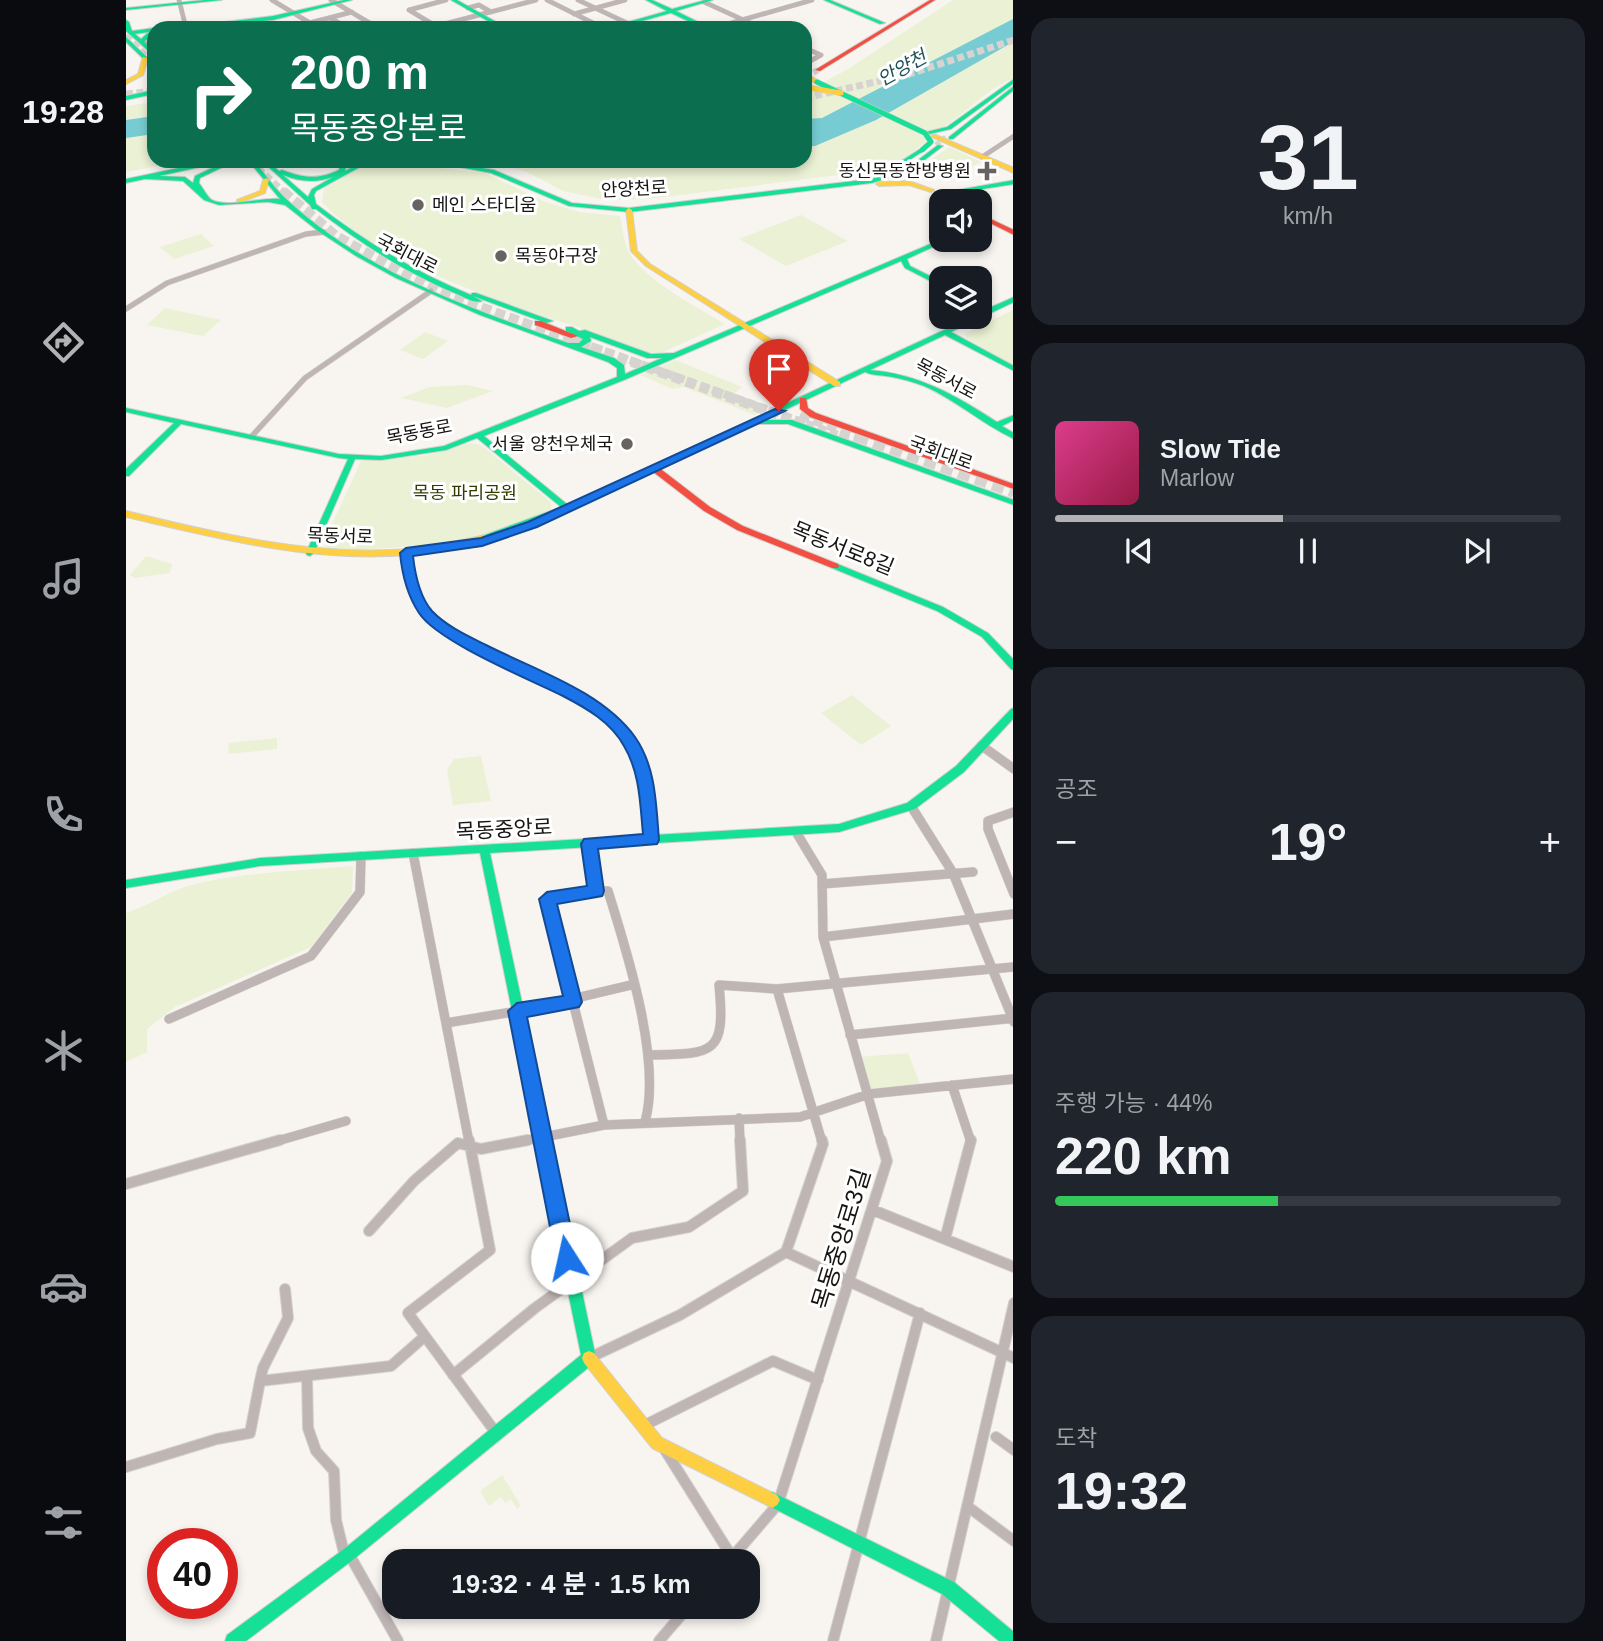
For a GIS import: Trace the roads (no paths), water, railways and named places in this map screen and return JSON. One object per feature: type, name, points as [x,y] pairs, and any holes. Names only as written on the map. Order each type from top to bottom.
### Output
[{"type":"main road","points":[[126,9],[220,0]]},
{"type":"main road","points":[[236,21],[293,13],[350,0]]},
{"type":"main road","points":[[453,0],[479,10],[494,21]]},
{"type":"main road","points":[[648,0],[692,21]]},
{"type":"main road","points":[[827,0],[880,29]]},
{"type":"main road","points":[[925,0],[813,72],[841,93],[933,140],[982,157],[1013,172]]},
{"type":"main road","points":[[880,29],[933,0]]},
{"type":"main road","points":[[634,21],[707,1]]},
{"type":"main road","points":[[126,82],[140,75],[138,42]]},
{"type":"main road","points":[[1013,83],[1008,97],[949,137],[1013,83]]},
{"type":"main road","name":"안양천로","points":[[473,168],[492,171],[571,205],[629,210],[848,184],[897,173],[941,133],[1002,86],[1013,83]]},
{"type":"main road","points":[[812,89],[841,93]]},
{"type":"main road","points":[[126,95],[147,93]]},
{"type":"main road","points":[[785,190],[874,175],[901,165],[933,140]]},
{"type":"main road","points":[[126,178],[164,168]]},
{"type":"main road","points":[[145,177],[190,168]]},
{"type":"main road","points":[[211,168],[197,177],[196,183],[205,197],[227,202],[248,199],[263,192],[266,180]]},
{"type":"main road","points":[[261,168],[266,180],[293,207],[320,229],[372,262],[571,337],[650,356],[674,355]]},
{"type":"main road","name":"국회대로","points":[[265,168],[320,223],[365,253],[446,293],[571,337]]},
{"type":"main road","name":"국회대로","points":[[266,168],[363,245],[431,286]]},
{"type":"main road","points":[[272,168],[295,179],[313,181],[342,171],[343,168]]},
{"type":"main road","points":[[314,208],[314,190],[355,168]]},
{"type":"main road","points":[[897,173],[929,189]]},
{"type":"main road","points":[[126,178],[183,178],[192,183],[204,198],[215,202],[269,198],[293,207]]},
{"type":"main road","points":[[958,189],[1013,182]]},
{"type":"main road","points":[[829,186],[909,183],[929,190]]},
{"type":"main road","points":[[629,210],[634,251],[642,260],[837,384]]},
{"type":"main road","points":[[992,222],[1012,232]]},
{"type":"main road","points":[[992,226],[1012,232]]},
{"type":"main road","name":"목동동로","points":[[126,410],[352,458],[414,454],[446,448],[621,378],[929,247]]},
{"type":"main road","points":[[903,258],[908,267],[929,278]]},
{"type":"main road","name":"목동서로","points":[[993,309],[1013,299]]},
{"type":"main road","name":"목동서로","points":[[126,514],[273,549],[310,553],[373,556],[482,541],[568,509],[952,329]]},
{"type":"main road","points":[[946,332],[1013,369]]},
{"type":"main road","points":[[571,337],[619,363],[621,378]]},
{"type":"main road","name":"목동서로","points":[[856,375],[883,371],[907,376],[1013,437]]},
{"type":"main road","points":[[803,400],[802,405],[808,412],[857,439]]},
{"type":"main road","points":[[995,426],[1013,417]]},
{"type":"main road","points":[[126,474],[178,422]]},
{"type":"main road","points":[[755,422],[789,422],[857,439]]},
{"type":"main road","points":[[478,435],[568,509]]},
{"type":"main road","name":"국회대로","points":[[857,439],[1013,490]]},
{"type":"main road","name":"국회대로","points":[[857,439],[1013,501]]},
{"type":"main road","points":[[310,553],[352,458]]},
{"type":"main road","name":"목동서로8길","points":[[655,469],[707,509],[740,528],[940,608],[985,635],[1013,667]]},
{"type":"main road","name":"목동중앙로","points":[[126,884],[260,862],[839,828],[911,806],[960,769],[1013,712]]},
{"type":"main road","points":[[484,849],[589,1358],[643,1426],[663,1446],[948,1588],[1011,1641]]},
{"type":"main road","points":[[233,1641],[347,1556],[589,1358]]},
{"type":"street","points":[[272,0],[307,21]]},
{"type":"street","points":[[427,21],[409,10],[446,0]]},
{"type":"street","points":[[452,21],[479,10],[533,0]]},
{"type":"street","points":[[547,0],[588,21]]},
{"type":"street","points":[[578,0],[623,21]]},
{"type":"street","points":[[609,0],[615,3]]},
{"type":"street","points":[[574,14],[625,0]]},
{"type":"street","points":[[739,21],[812,0]]},
{"type":"street","points":[[707,1],[743,20]]},
{"type":"street","points":[[179,2],[184,21]]},
{"type":"street","points":[[334,2],[367,21]]},
{"type":"street","points":[[318,21],[352,12]]},
{"type":"street","points":[[330,18],[335,21]]},
{"type":"street","points":[[812,51],[821,55],[813,72]]},
{"type":"street","points":[[982,157],[1013,136]]},
{"type":"street","points":[[306,234],[320,229]]},
{"type":"street","points":[[126,309],[167,282],[320,229]]},
{"type":"street","points":[[251,437],[305,378],[431,286]]},
{"type":"street","points":[[406,553],[409,577],[426,612],[454,635],[583,700],[620,728],[639,759],[645,776],[651,840]]},
{"type":"street","points":[[981,745],[1013,769]]},
{"type":"street","points":[[850,1035],[1013,1019],[953,873],[911,806]]},
{"type":"street","points":[[1013,812],[995,816],[988,821],[988,829],[1013,894]]},
{"type":"street","name":"목동중앙로3길","points":[[778,1504],[887,1161],[823,937],[819,867],[796,832]]},
{"type":"street","points":[[589,844],[596,891]]},
{"type":"street","points":[[413,853],[490,1250],[408,1313],[496,1433]]},
{"type":"street","points":[[169,1019],[311,956],[359,892],[361,856]]},
{"type":"street","points":[[1001,862],[1013,861]]},
{"type":"street","points":[[822,884],[973,872]]},
{"type":"street","points":[[604,1125],[547,899],[596,891],[608,891],[609,894],[648,1055],[653,1105],[645,1122]]},
{"type":"street","points":[[823,937],[1013,914]]},
{"type":"street","points":[[648,1055],[697,1052],[712,1045],[722,1028],[719,985],[777,989],[1013,967]]},
{"type":"street","points":[[446,1023],[573,1000],[631,985]]},
{"type":"street","points":[[589,1358],[680,1315],[786,1252],[823,1144],[777,989]]},
{"type":"street","points":[[369,1231],[435,1162],[458,1143],[481,1149],[604,1125],[812,1114],[866,1095],[1013,1079]]},
{"type":"street","points":[[945,1239],[971,1141],[952,1085]]},
{"type":"street","points":[[453,1375],[571,1281],[632,1238],[689,1227],[743,1191],[738,1118]]},
{"type":"street","points":[[126,1184],[346,1121]]},
{"type":"street","points":[[873,1210],[1013,1267]]},
{"type":"street","points":[[786,1252],[1003,1350],[1013,1358]]},
{"type":"street","points":[[126,1467],[217,1439],[250,1433],[263,1368],[288,1318],[285,1289]]},
{"type":"street","points":[[936,1641],[1013,1303]]},
{"type":"street","points":[[833,1641],[920,1313]]},
{"type":"street","points":[[260,1381],[391,1367],[424,1337]]},
{"type":"street","points":[[643,1426],[773,1361],[818,1380]]},
{"type":"street","points":[[307,1376],[307,1426],[318,1458],[334,1471],[337,1520],[347,1556],[398,1641]]},
{"type":"street","points":[[996,1437],[1013,1450]]},
{"type":"street","points":[[663,1446],[725,1549]]},
{"type":"street","points":[[740,1549],[778,1504]]},
{"type":"street","points":[[967,1506],[1013,1541]]},
{"type":"street","points":[[659,1641],[678,1619]]},
{"type":"water","points":[[1013,19],[1013,42],[876,120],[812,146],[812,119],[822,118]]},
{"type":"water","points":[[147,117],[147,135],[126,138],[126,120]]},
{"type":"tunnel","points":[[126,35],[147,58]]},
{"type":"tunnel","points":[[812,96],[906,75],[1013,40]]},
{"type":"tunnel","points":[[812,73],[818,70]]},
{"type":"tunnel","points":[[126,94],[147,92]]},
{"type":"tunnel","points":[[936,145],[947,136]]},
{"type":"tunnel","points":[[258,168],[285,193]]},
{"type":"tunnel","points":[[283,191],[336,236],[439,292],[809,426]]},
{"type":"tunnel","points":[[571,339],[844,437]]},
{"type":"tunnel","points":[[800,415],[862,437]]},
{"type":"tunnel","points":[[839,436],[857,442]]},
{"type":"tunnel","points":[[857,436],[1013,492]]},
{"type":"place","name":"동신목동한방병원","points":[[987,171]]},
{"type":"place","name":"메인 스타디움","points":[[418,205]]},
{"type":"place","name":"목동야구장","points":[[501,256]]},
{"type":"place","name":"서울 양천우체국","points":[[627,444]]},
{"type":"water label","name":"안양천","points":[[902,68]]},
{"type":"park label","name":"목동 파리공원","points":[[465,493]]}]
